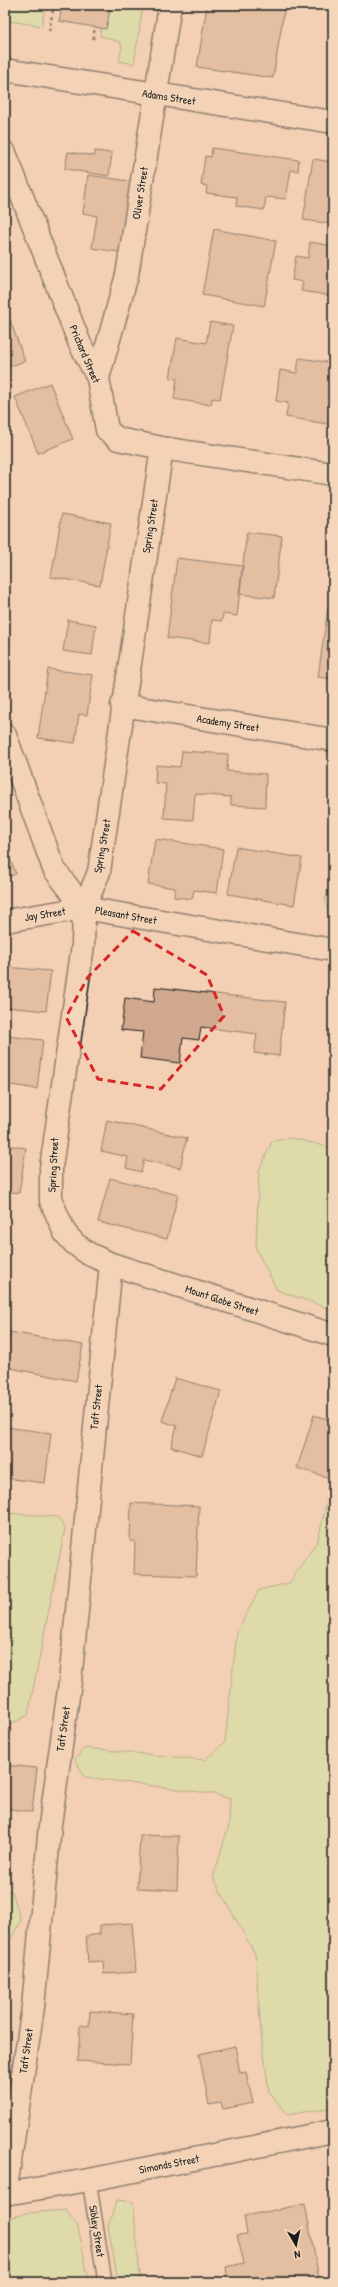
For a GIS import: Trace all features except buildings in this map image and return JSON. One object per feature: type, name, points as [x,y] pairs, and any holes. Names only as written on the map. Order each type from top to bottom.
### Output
[{"type":"street","name":"Oliver Street","points":[[98,378],[127,275],[170,5]]},
{"type":"street","name":"Adams Street","points":[[5,70],[333,122]]},
{"type":"street","name":"Prichard Street","points":[[5,153],[80,344],[98,378],[107,430],[118,439],[162,448],[333,474]]},
{"type":"street","name":"Spring Street","points":[[111,1264],[89,1254],[74,1244],[65,1233],[51,1201],[50,1188],[55,1131],[83,945],[84,908],[99,872],[122,705],[162,448]]},
{"type":"street","name":"Academy Street","points":[[122,705],[333,740]]},
{"type":"street","name":"Pleasant Street","points":[[5,735],[54,869],[84,908],[333,950]]},
{"type":"street","name":"Jay Street","points":[[5,921],[84,908]]},
{"type":"street","name":"Mount Globe Street","points":[[111,1264],[333,1335]]},
{"type":"street","name":"Taft Street","points":[[5,2194],[33,2007],[50,1825],[70,1682],[111,1264]]},
{"type":"street","name":"Simonds Street","points":[[5,2194],[89,2180],[333,2132]]},
{"type":"lane","name":"Sibley Street","points":[[89,2180],[105,2282]]},
{"type":"path","points":[[50,31],[54,5]]},
{"type":"path","points":[[93,39],[95,27]]},
{"type":"highlighted area","points":[[133,931],[207,975],[224,1016],[161,1089],[98,1079],[66,1017],[88,977]]},
{"type":"green space","points":[[11,5],[45,5],[42,26],[9,21]]},
{"type":"green space","points":[[111,5],[143,5],[134,64],[119,61],[122,47],[120,42],[100,36],[101,28],[106,29]]},
{"type":"green space","points":[[333,873],[333,919],[330,919],[325,900]]},
{"type":"green space","points":[[292,1138],[333,1148],[333,1310],[277,1290],[256,1249],[259,1171],[272,1141]]},
{"type":"green space","points":[[333,1499],[333,2107],[287,2115],[269,2092],[261,2033],[255,1954],[213,1878],[229,1825],[230,1799],[215,1794],[84,1777],[75,1759],[85,1748],[205,1760],[225,1742],[237,1632],[259,1590],[289,1583],[318,1540],[327,1501]]},
{"type":"green space","points":[[5,1513],[58,1517],[65,1529],[28,1715],[5,1727]]},
{"type":"green space","points":[[5,1890],[12,1891],[21,1921],[5,1948]]},
{"type":"green space","points":[[117,2200],[133,2202],[140,2277],[143,2282],[118,2282],[108,2226]]},
{"type":"green space","points":[[66,2210],[78,2227],[89,2282],[5,2282],[5,2220],[26,2213]]}]
